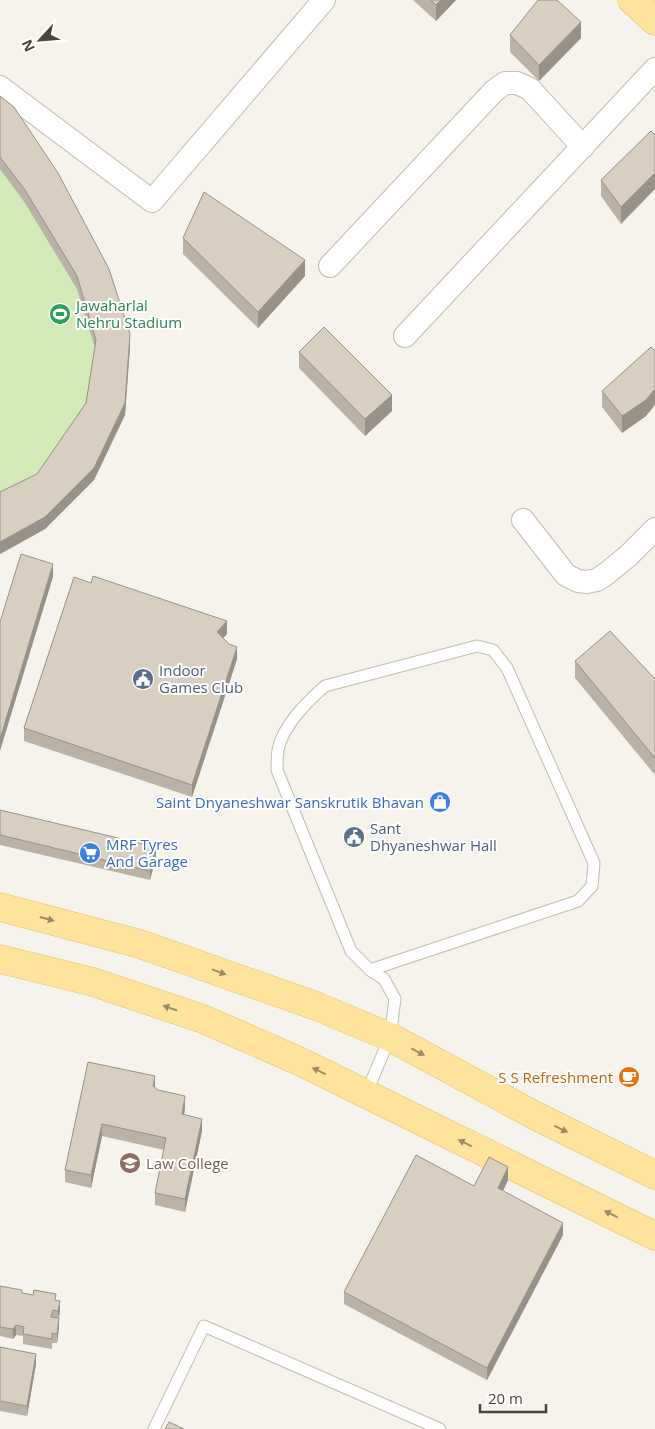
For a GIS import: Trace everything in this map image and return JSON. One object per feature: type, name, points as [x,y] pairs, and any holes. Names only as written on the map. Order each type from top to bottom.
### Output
[{"type":"main road","points":[[0,906],[140,944],[316,1006],[390,1037],[534,1115],[655,1175]]},
{"type":"main road","points":[[0,959],[93,982],[203,1019],[299,1061],[655,1236]]},
{"type":"street","points":[[0,87],[152,201],[324,0]]},
{"type":"street","points":[[405,336],[655,69]]},
{"type":"street","points":[[330,266],[494,92],[505,83],[517,83],[530,89],[583,147]]},
{"type":"street","points":[[523,520],[566,575],[578,581],[587,582],[597,580],[606,574],[628,556],[655,529]]},
{"type":"lane","points":[[366,1094],[390,1037],[395,999],[384,979],[370,970],[351,951],[277,770],[281,739],[307,702],[325,686],[477,646],[493,650],[507,668],[594,862],[592,886],[578,901],[370,970]]},
{"type":"lane","points":[[154,1429],[204,1326],[440,1429]]},
{"type":"green space","name":"Jawaharlal Nehru Stadium","points":[[0,109],[109,281],[130,346],[125,415],[45,529],[0,554]]},
{"type":"building","points":[[431,0],[441,0],[436,5]]},
{"type":"building","points":[[538,0],[557,0],[581,22],[539,65],[510,35]]},
{"type":"building","points":[[0,96],[14,107],[58,173],[109,269],[130,334],[125,403],[94,468],[45,517],[0,542],[0,492],[37,474],[86,403],[96,340],[77,276],[25,190],[0,157]]},
{"type":"building","points":[[651,131],[655,135],[655,173],[621,207],[601,180]]},
{"type":"building","points":[[204,192],[305,260],[258,312],[183,238]]},
{"type":"building","points":[[324,327],[392,395],[365,419],[299,352]]},
{"type":"building","points":[[651,347],[655,351],[655,389],[646,400],[622,416],[602,391]]},
{"type":"building","points":[[21,554],[53,564],[0,739],[0,622]]},
{"type":"building","points":[[93,576],[227,621],[217,632],[229,644],[237,647],[192,785],[24,728],[74,577],[91,583]]},
{"type":"building","points":[[610,631],[655,679],[655,758],[575,661]]},
{"type":"building","points":[[0,810],[156,847],[150,871],[0,835]]},
{"type":"building","points":[[88,1062],[155,1076],[153,1086],[158,1090],[185,1096],[182,1114],[202,1119],[185,1199],[155,1193],[166,1138],[102,1124],[91,1175],[65,1170]]},
{"type":"building","points":[[416,1155],[474,1186],[489,1157],[508,1167],[498,1188],[563,1223],[487,1368],[344,1292]]},
{"type":"building","points":[[0,1286],[22,1290],[22,1293],[33,1295],[34,1290],[56,1294],[55,1300],[60,1301],[58,1311],[53,1310],[51,1317],[59,1318],[57,1334],[52,1333],[52,1339],[23,1334],[24,1327],[16,1325],[13,1329],[0,1327]]},
{"type":"building","points":[[0,1347],[36,1354],[27,1406],[0,1401]]},
{"type":"building","points":[[169,1422],[184,1429],[165,1429]]},
{"type":"place","name":"Jawaharlal Nehru Stadium","points":[[60,314]]},
{"type":"place","name":"Indoor Games Club","points":[[143,679]]},
{"type":"place","name":"Saint Dnyaneshwar Sanskrutik Bhavan","points":[[440,802]]},
{"type":"place","name":"Sant Dhyaneshwar Hall","points":[[354,837]]},
{"type":"place","name":"MRF Tyres And Garage","points":[[90,853]]},
{"type":"place","name":"S S Refreshment","points":[[629,1077]]},
{"type":"place","name":"Law College","points":[[130,1163]]}]
